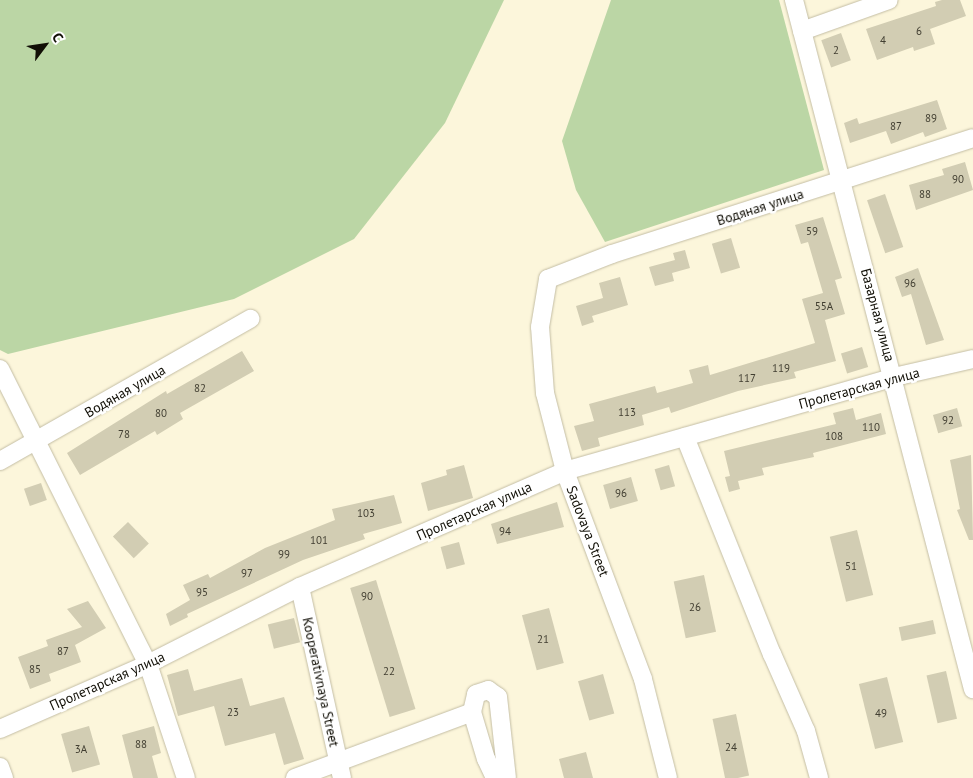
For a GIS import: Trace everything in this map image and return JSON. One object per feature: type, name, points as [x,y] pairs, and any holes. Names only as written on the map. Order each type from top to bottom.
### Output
[{"type":"street","name":"Базарная улица","points":[[794,0],[843,180],[973,688]]},
{"type":"street","points":[[802,31],[889,0]]},
{"type":"street","name":"Водяная улица","points":[[548,279],[612,254],[973,138]]},
{"type":"street","name":"Sadovaya Street","points":[[548,279],[540,327],[544,383],[565,472],[644,679],[668,778]]},
{"type":"street","name":"Водяная улица","points":[[0,461],[250,319]]},
{"type":"street","name":"Пролетарская улица","points":[[0,729],[148,664],[300,587],[565,472],[894,377],[973,359]]},
{"type":"street","points":[[0,369],[148,664],[186,778]]},
{"type":"street","points":[[685,437],[772,654],[806,730],[820,778]]},
{"type":"street","name":"Kooperativnaya Street","points":[[300,587],[340,771]]},
{"type":"street","points":[[495,778],[486,759],[472,712],[476,694],[488,690],[498,697],[508,778]]},
{"type":"street","points":[[295,778],[340,771],[472,712]]},
{"type":"street","points":[[0,767],[4,778]]},
{"type":"green space","points":[[0,0],[504,0],[445,123],[354,239],[234,299],[8,354],[0,350]]},
{"type":"green space","points":[[611,0],[779,0],[824,170],[605,242],[576,190],[562,141]]},
{"type":"building","points":[[960,0],[966,16],[930,29],[935,44],[914,51],[913,47],[877,60],[866,29],[936,6],[935,2]]},
{"type":"building","points":[[841,33],[851,60],[831,67],[821,40]]},
{"type":"building","points":[[937,100],[947,129],[925,137],[923,132],[891,144],[886,131],[850,143],[844,123],[857,118],[859,124]]},
{"type":"building","points":[[965,162],[973,190],[916,210],[909,185],[944,175],[942,169]]},
{"type":"building","points":[[885,194],[903,247],[885,253],[867,200]]},
{"type":"building","points":[[823,217],[842,278],[835,280],[845,314],[825,320],[836,361],[794,372],[796,378],[738,391],[671,413],[669,407],[642,415],[644,425],[598,438],[600,446],[582,451],[574,426],[594,421],[589,404],[655,386],[657,393],[693,383],[689,370],[708,365],[710,375],[815,343],[802,299],[823,293],[808,242],[801,244],[795,225]]},
{"type":"building","points":[[731,238],[740,268],[721,273],[712,244]]},
{"type":"building","points":[[685,250],[690,268],[672,273],[674,281],[655,286],[649,267],[675,260],[673,253]]},
{"type":"building","points":[[918,268],[944,340],[926,345],[911,294],[902,297],[895,277]]},
{"type":"building","points":[[620,277],[628,305],[592,316],[594,322],[582,326],[576,306],[603,298],[599,283]]},
{"type":"building","points":[[862,347],[868,367],[847,374],[841,353]]},
{"type":"building","points":[[242,351],[254,371],[180,413],[183,419],[157,435],[155,431],[80,475],[67,453],[166,391],[167,394]]},
{"type":"building","points":[[853,408],[856,420],[881,413],[886,434],[813,453],[814,457],[762,468],[764,475],[738,481],[740,489],[729,492],[725,477],[730,476],[724,451],[836,424],[833,413]]},
{"type":"building","points":[[957,408],[962,426],[938,433],[933,415]]},
{"type":"building","points":[[971,455],[973,540],[969,540],[957,510],[960,509],[950,460]]},
{"type":"building","points":[[464,465],[473,498],[428,511],[421,483],[447,475],[446,470]]},
{"type":"building","points":[[669,465],[675,486],[661,490],[655,469]]},
{"type":"building","points":[[631,477],[638,501],[610,509],[603,485]]},
{"type":"building","points":[[41,483],[47,500],[30,506],[24,489]]},
{"type":"building","points":[[394,495],[402,523],[363,534],[365,539],[303,560],[187,614],[188,617],[170,626],[166,614],[190,600],[183,585],[208,574],[210,578],[265,548],[335,520],[332,509]]},
{"type":"building","points":[[557,502],[564,527],[497,544],[491,524]]},
{"type":"building","points":[[128,522],[149,544],[134,558],[113,537]]},
{"type":"building","points":[[857,530],[873,595],[846,602],[830,537]]},
{"type":"building","points":[[459,542],[465,564],[447,569],[441,547]]},
{"type":"building","points":[[704,575],[716,632],[686,638],[674,581]]},
{"type":"building","points":[[376,580],[415,709],[390,717],[350,588]]},
{"type":"building","points":[[88,601],[106,628],[75,645],[81,662],[49,674],[51,681],[30,689],[18,657],[48,646],[46,640],[82,627],[67,609]]},
{"type":"building","points":[[549,608],[564,663],[537,670],[522,615]]},
{"type":"building","points":[[294,618],[300,642],[274,649],[268,625]]},
{"type":"building","points":[[933,620],[936,634],[902,641],[899,627]]},
{"type":"building","points":[[188,669],[194,691],[242,678],[250,706],[284,697],[304,759],[284,765],[275,733],[225,746],[214,706],[178,716],[167,675]]},
{"type":"building","points":[[946,671],[957,719],[938,723],[927,675]]},
{"type":"building","points":[[603,674],[614,713],[589,721],[578,681]]},
{"type":"building","points":[[887,677],[903,742],[875,749],[859,684]]},
{"type":"building","points":[[736,714],[749,776],[725,778],[713,719]]},
{"type":"building","points":[[89,726],[100,764],[72,772],[61,734]]},
{"type":"building","points":[[154,726],[161,753],[152,756],[158,778],[133,778],[122,735]]},
{"type":"building","points":[[586,752],[593,778],[564,778],[559,759]]}]
